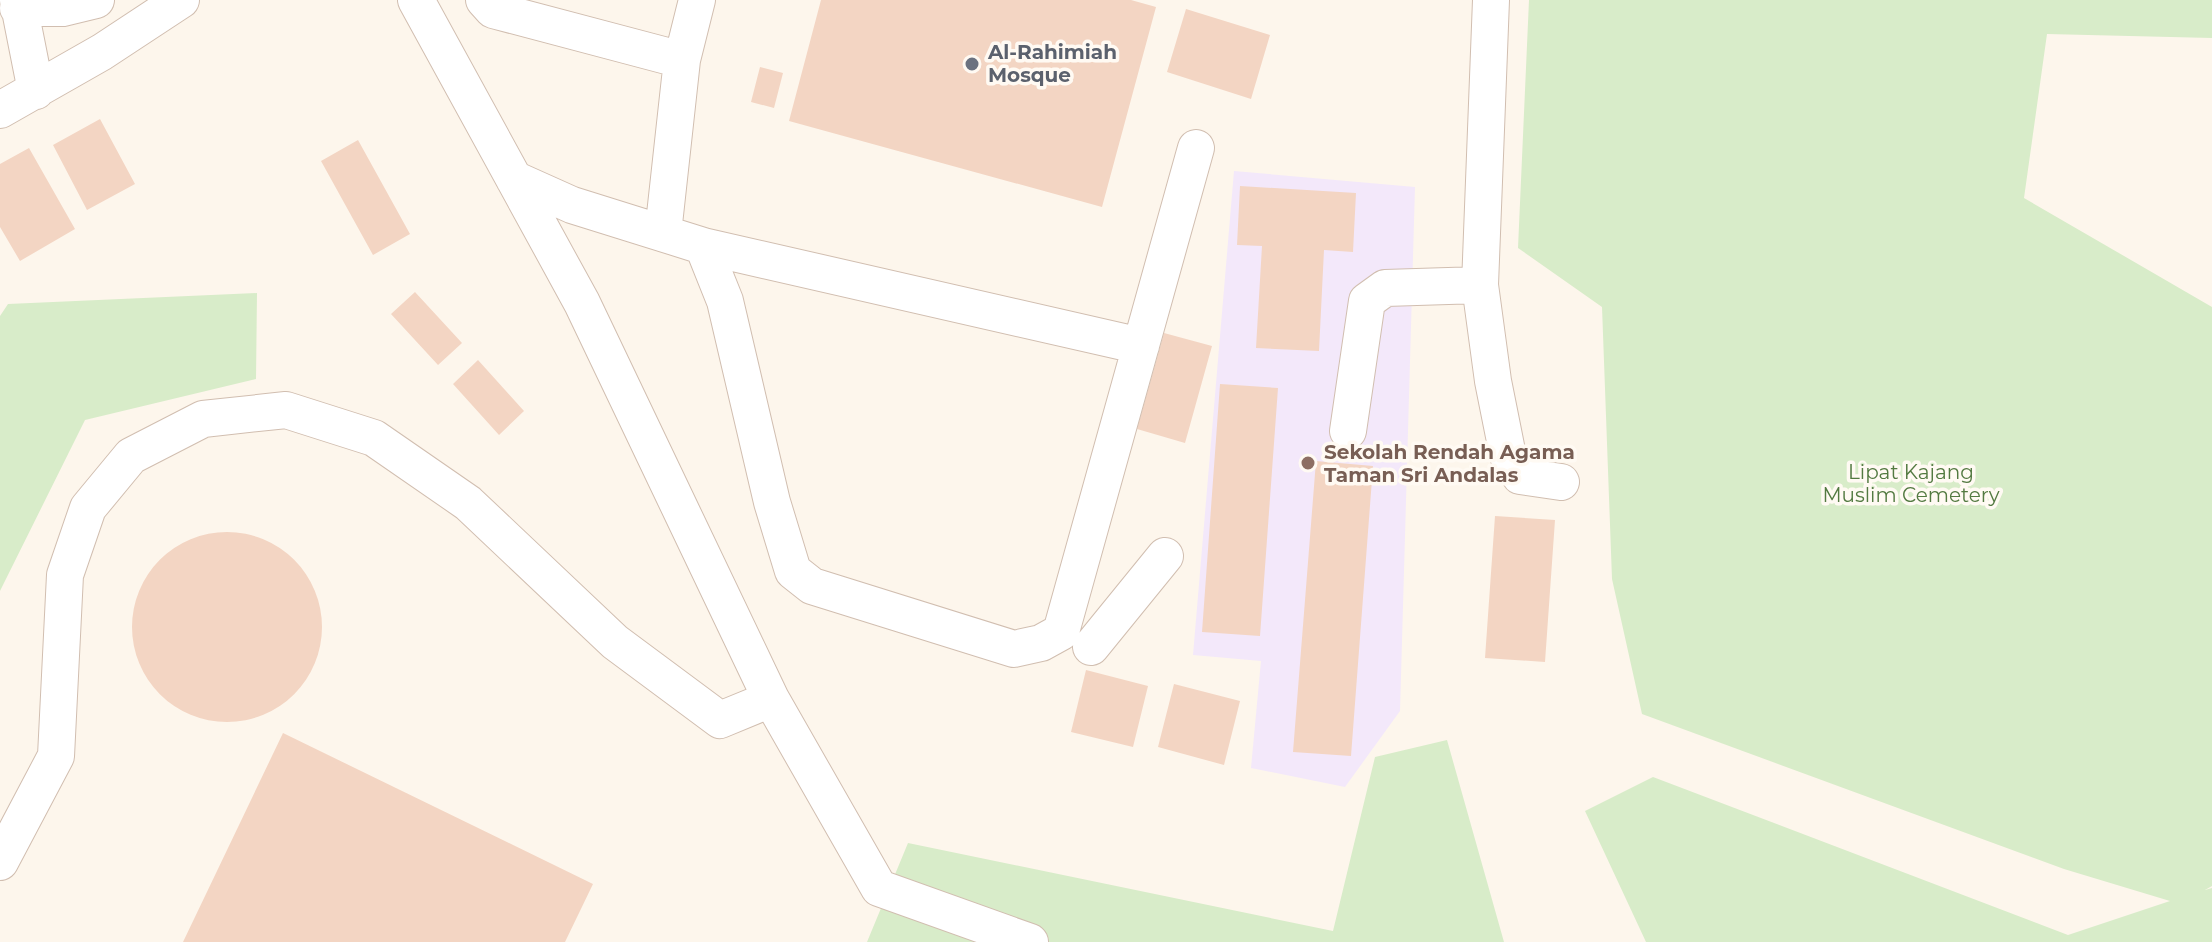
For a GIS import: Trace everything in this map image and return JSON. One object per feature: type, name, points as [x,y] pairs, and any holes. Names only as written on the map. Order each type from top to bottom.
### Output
[{"type":"street","points":[[36,91],[18,4],[63,8],[96,0]]},
{"type":"street","points":[[0,110],[36,91],[181,0]]},
{"type":"street","points":[[416,0],[582,303],[771,699],[879,888],[1030,942]]},
{"type":"street","points":[[484,0],[493,10],[682,60]]},
{"type":"street","points":[[663,233],[682,60],[697,0]]},
{"type":"street","points":[[1491,0],[1480,285],[1493,381],[1508,456],[1520,476],[1561,482]]},
{"type":"street","points":[[703,246],[725,301],[772,502],[793,571],[812,586],[1014,649],[1041,643],[1061,632],[1196,148]]},
{"type":"street","points":[[514,179],[572,205],[703,246],[1141,346]]},
{"type":"street","points":[[1348,431],[1367,301],[1385,288],[1480,285]]},
{"type":"street","points":[[0,862],[56,756],[65,575],[88,508],[131,456],[203,419],[286,410],[374,438],[468,503],[615,642],[720,720],[771,699]]},
{"type":"street","points":[[1091,647],[1165,556]]},
{"type":"shaded area","name":"Sekolah Rendah Agama Taman Sri Andalas","points":[[1234,171],[1415,187],[1400,711],[1345,787],[1251,768],[1261,661],[1193,655]]},
{"type":"green space","name":"Lipat Kajang Muslim Cemetery","points":[[1529,0],[2212,0],[2212,38],[2047,34],[2024,198],[2212,307],[2212,886],[2205,890],[2212,888],[2212,942],[1646,942],[1585,811],[1653,777],[2068,935],[2170,901],[2064,869],[1642,714],[1612,579],[1602,307],[1518,248]]},
{"type":"green space","points":[[257,293],[256,379],[85,420],[0,591],[0,316],[8,304]]},
{"type":"green space","points":[[1447,740],[1504,942],[867,942],[908,843],[1333,931],[1375,757]]},
{"type":"building","name":"Al-Rahimiah Mosque","points":[[821,0],[1131,0],[1156,7],[1102,207],[789,121]]},
{"type":"building","points":[[1186,9],[1270,35],[1251,99],[1167,72]]},
{"type":"building","points":[[760,67],[783,73],[774,108],[751,102]]},
{"type":"building","points":[[100,119],[135,184],[87,210],[53,145]]},
{"type":"building","points":[[358,140],[410,234],[373,255],[321,161]]},
{"type":"building","points":[[29,148],[75,229],[20,261],[0,227],[0,164]]},
{"type":"building","points":[[1240,186],[1356,193],[1353,252],[1324,250],[1319,351],[1256,348],[1262,246],[1237,245]]},
{"type":"building","points":[[415,292],[462,343],[438,365],[391,314]]},
{"type":"building","points":[[1164,333],[1212,346],[1185,443],[1137,429]]},
{"type":"building","points":[[478,360],[524,411],[499,435],[453,384]]},
{"type":"building","points":[[1220,384],[1278,388],[1260,636],[1202,632]]},
{"type":"building","points":[[1316,461],[1373,466],[1351,756],[1293,752]]},
{"type":"building","points":[[1495,516],[1555,520],[1545,662],[1485,658]]},
{"type":"building","points":[[227,532],[263,539],[294,560],[315,591],[322,627],[315,663],[294,694],[263,715],[227,722],[191,715],[160,694],[139,663],[132,627],[139,591],[160,560],[191,539]]},
{"type":"building","points":[[1086,670],[1148,686],[1133,747],[1071,732]]},
{"type":"building","points":[[1174,684],[1240,701],[1224,765],[1158,747]]},
{"type":"building","points":[[283,733],[593,884],[565,942],[183,942]]},
{"type":"place","name":"Al-Rahimiah Mosque","points":[[972,64]]},
{"type":"place","name":"Sekolah Rendah Agama Taman Sri Andalas","points":[[1308,463]]}]
